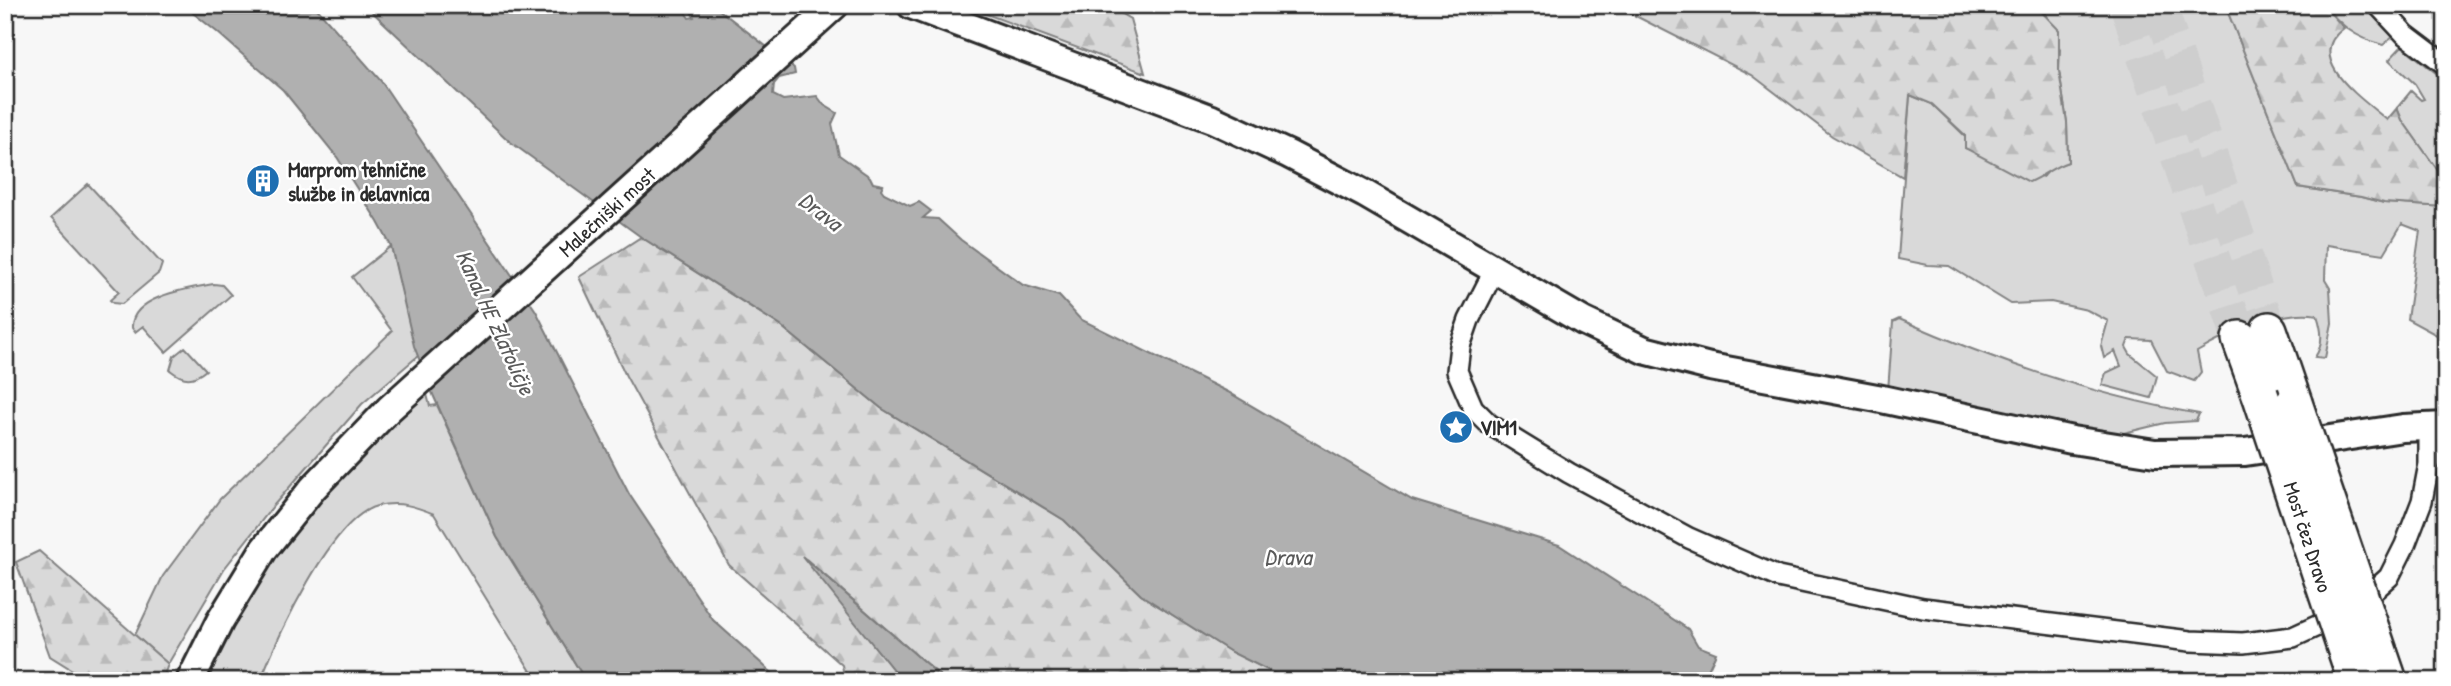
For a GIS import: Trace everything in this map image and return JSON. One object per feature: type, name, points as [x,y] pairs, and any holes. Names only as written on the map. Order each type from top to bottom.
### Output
[{"type":"highway","name":"Most čez Dravo","points":[[2356,681],[2260,394],[2255,335],[2294,403],[2389,681]]},
{"type":"street","points":[[911,5],[1212,119],[1288,154],[1365,194],[1583,321],[1644,350],[1710,367],[1877,398],[2072,440],[2155,453],[2245,452],[2437,426],[2422,502],[2389,577],[2352,610],[2293,637],[2243,643],[2190,641],[1923,608],[1778,576],[1689,538],[1569,473],[1489,424],[1473,408],[1457,371],[1460,346],[1469,320],[1494,271]]},
{"type":"street","points":[[2378,5],[2404,34],[2446,65]]},
{"type":"street","name":"Malečniški most","points":[[190,681],[220,621],[264,549],[313,488],[389,410],[830,10]]},
{"type":"green space","points":[[962,5],[1106,5],[1130,19],[1145,73]]},
{"type":"green space","points":[[1614,5],[2010,5],[2013,8],[2035,5],[2059,30],[2059,71],[2067,122],[2068,162],[2029,182],[1965,148],[1965,135],[1932,104],[1910,95],[1903,177],[1832,136],[1752,75]]},
{"type":"green space","points":[[2035,5],[2225,5],[2298,187],[2384,203],[2446,207],[2446,340],[2407,319],[2420,231],[2402,224],[2384,254],[2326,245],[2325,280],[2330,288],[2332,323],[2325,358],[2315,357],[2321,337],[2317,315],[2288,315],[2272,319],[2209,345],[2197,352],[2201,372],[2194,381],[2167,371],[2151,340],[2129,339],[2126,347],[2130,354],[2157,376],[2151,398],[2102,385],[2106,373],[2121,366],[2115,351],[2104,358],[2101,346],[2108,321],[2087,310],[2051,302],[2011,304],[1949,266],[1898,259],[1910,95],[1932,104],[1965,136],[1965,148],[2043,177],[2052,167],[2068,162],[2067,122],[2059,71],[2060,49],[2045,13]]},
{"type":"green space","points":[[2225,5],[2323,5],[2344,28],[2333,40],[2329,53],[2333,65],[2352,90],[2387,120],[2397,108],[2402,120],[2446,182],[2446,207],[2384,203],[2298,187]]},
{"type":"green space","points":[[2323,5],[2364,5],[2393,37],[2383,45],[2357,35]]},
{"type":"green space","points":[[2402,46],[2446,81],[2446,182],[2402,120],[2397,108],[2411,91],[2421,100],[2424,99],[2415,84],[2389,60]]},
{"type":"green space","points":[[88,184],[162,264],[159,273],[122,304],[110,300],[119,292],[51,218]]},
{"type":"green space","points":[[641,237],[781,326],[881,408],[1064,520],[1141,595],[1231,652],[1290,681],[946,681],[806,559],[902,681],[845,681],[842,665],[729,565],[626,376],[579,277]]},
{"type":"green space","points":[[391,246],[418,356],[362,404],[274,505],[224,569],[168,664],[135,635],[163,576],[220,499],[392,331],[352,277]]},
{"type":"green space","points":[[222,285],[231,295],[166,352],[143,326],[135,332],[132,328],[134,317],[151,301],[177,291]]},
{"type":"green space","points":[[1899,319],[2046,376],[2199,414],[2196,421],[2165,423],[2124,433],[2120,437],[1888,391],[1893,322]]},
{"type":"green space","points":[[185,347],[206,370],[193,378],[184,378],[170,370],[174,356]]},
{"type":"green space","points":[[425,387],[430,406],[437,405],[497,537],[586,681],[537,681],[434,514],[393,504],[377,506],[359,515],[324,556],[292,610],[260,681],[201,681],[226,629],[314,498]]},
{"type":"green space","points":[[39,551],[168,664],[162,681],[90,681],[50,656],[16,562]]},
{"type":"water","name":"Kanal HE Zlatoličje","points":[[183,5],[314,5],[381,81],[536,311],[629,494],[713,620],[781,681],[586,681],[497,537],[414,346],[391,246],[378,222],[337,157],[283,90]]},
{"type":"water","name":"Drava","points":[[365,5],[680,5],[689,18],[694,17],[688,5],[713,5],[794,68],[795,74],[779,78],[774,84],[773,95],[783,100],[817,96],[824,105],[837,113],[832,124],[839,155],[870,177],[873,183],[883,185],[881,189],[884,193],[910,206],[919,202],[931,211],[923,218],[938,219],[961,240],[1023,285],[1059,296],[1080,319],[1228,392],[1412,500],[1559,545],[1688,629],[1698,646],[1716,653],[1709,668],[1715,681],[1290,681],[1231,652],[1141,595],[1064,520],[881,408],[781,326],[641,237],[509,141]]},
{"type":"water","points":[[802,556],[946,681],[902,681]]},
{"type":"tunnel","points":[[2127,5],[2240,339]]},
{"type":"tunnel","points":[[2159,5],[2269,330]]},
{"type":"place","name":"Marprom tehnične službe in delavnica","points":[[263,181]]},
{"type":"place","name":"VIM1","points":[[1456,427]]}]
